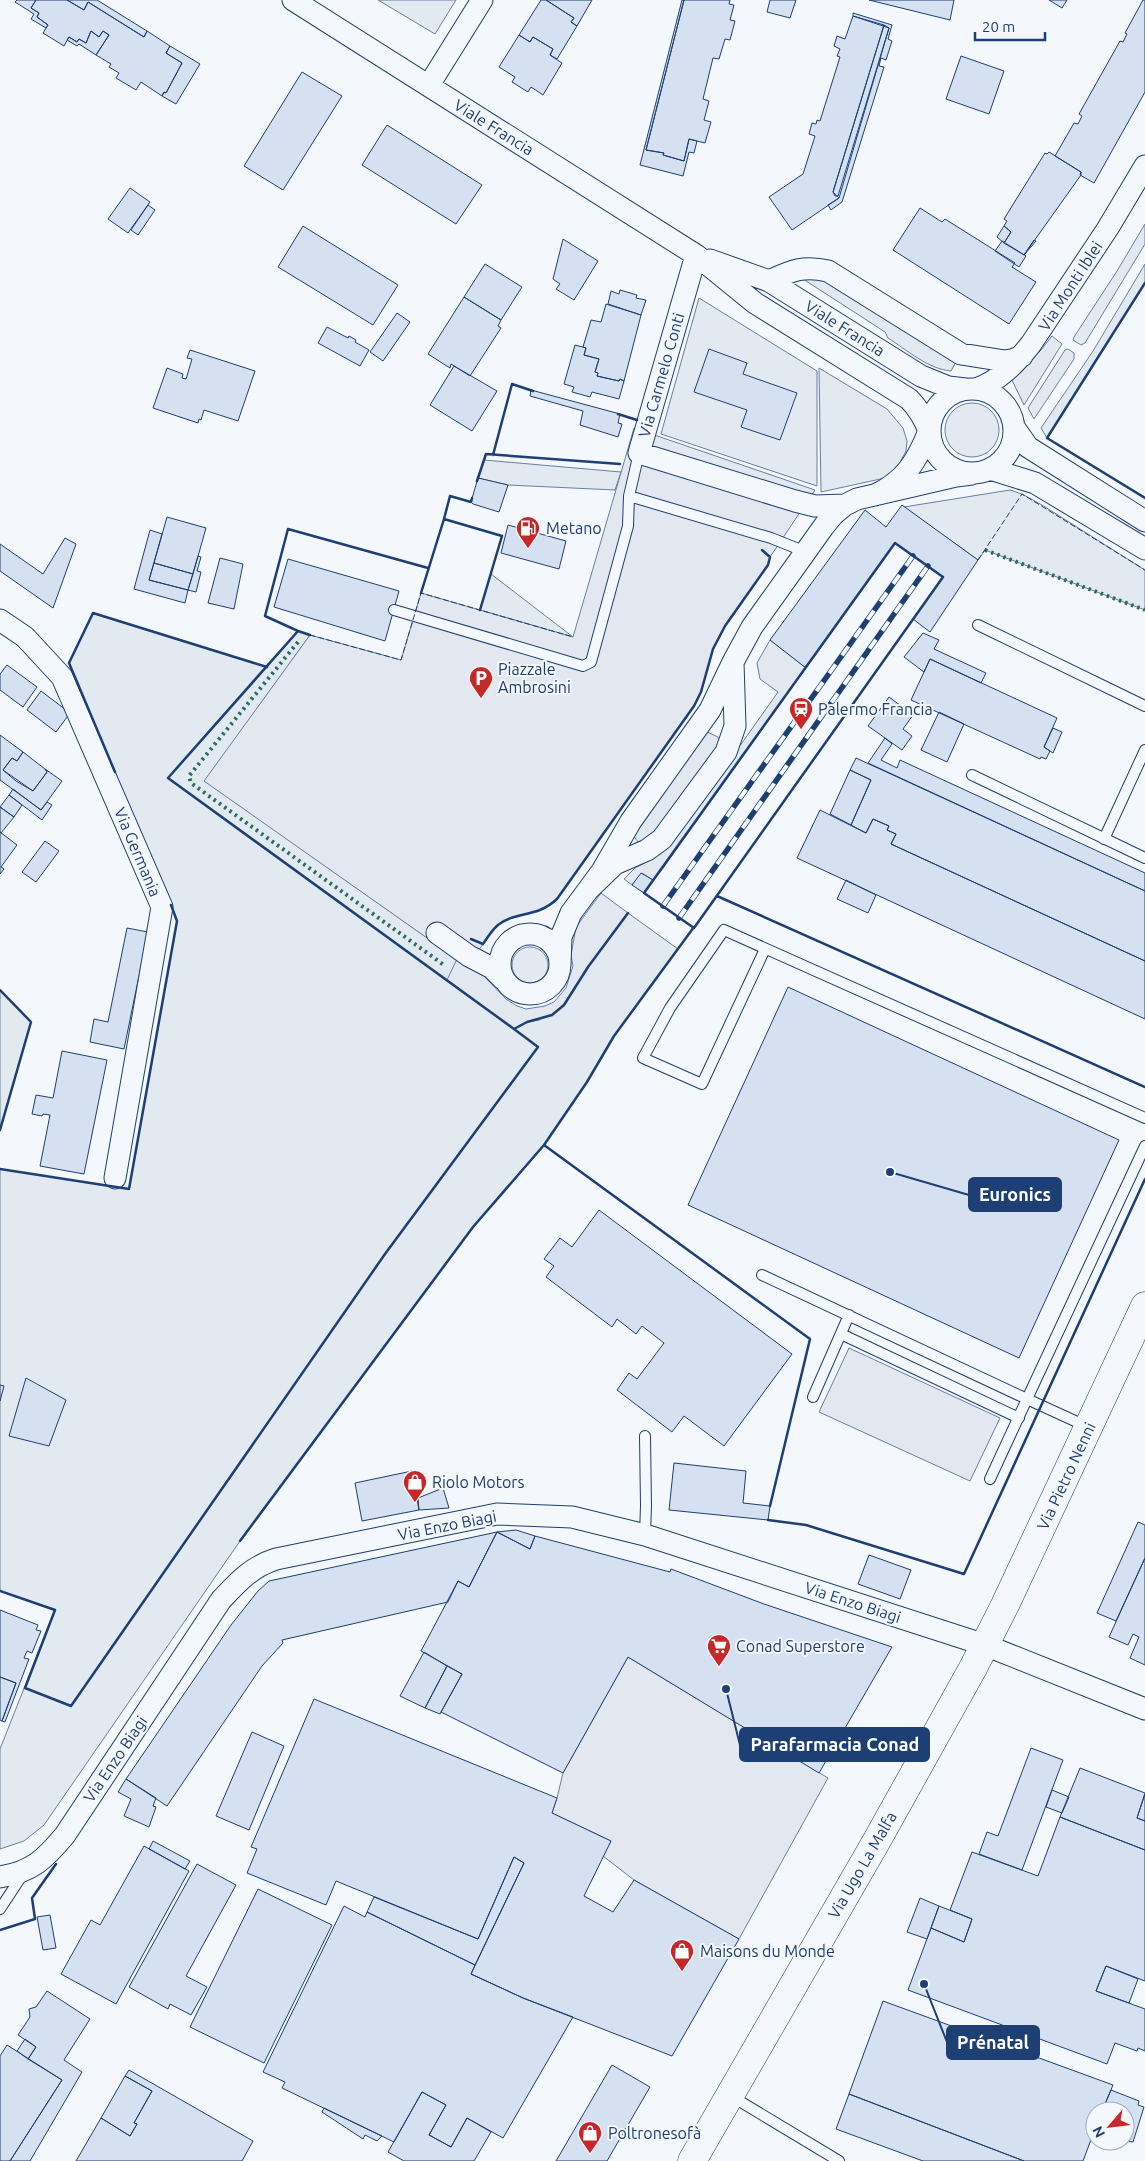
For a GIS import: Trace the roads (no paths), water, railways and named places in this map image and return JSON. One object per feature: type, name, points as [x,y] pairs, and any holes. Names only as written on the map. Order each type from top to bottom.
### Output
[{"type":"street","name":"Viale Francia","points":[[293,0],[696,255],[755,303],[909,400],[924,417],[929,430]]},
{"type":"street","points":[[429,85],[482,0]]},
{"type":"street","name":"Via Monti Iblei","points":[[971,389],[986,385],[1000,376],[1022,356],[1108,228],[1145,166]]},
{"type":"street","name":"Viale Francia","points":[[696,255],[769,281],[921,376],[948,387],[971,389]]},
{"type":"street","name":"Via Carmelo Conti","points":[[639,453],[696,255]]},
{"type":"street","points":[[769,281],[792,270],[806,267],[828,271],[962,354],[1005,360],[1012,360],[1022,356]]},
{"type":"street","points":[[875,495],[893,485],[904,475],[923,445],[939,403],[952,394],[971,389],[987,391],[1006,405],[1014,427],[1028,447],[1145,521]]},
{"type":"street","points":[[437,933],[492,968],[509,987],[518,992],[528,995],[547,990],[554,983],[560,965],[561,937],[571,913],[615,852],[631,821],[710,710],[752,627],[833,515],[845,506],[875,495],[981,472],[1006,456],[1014,437],[1014,427]]},
{"type":"street","points":[[929,430],[931,444],[942,462],[951,468],[1035,483],[1145,549]]},
{"type":"street","points":[[639,453],[796,501],[822,507],[845,506]]},
{"type":"street","name":"Via Germania","points":[[0,620],[25,638],[62,677],[162,907],[115,1178]]},
{"type":"street","points":[[588,890],[615,864],[648,850],[662,839],[726,752],[735,726],[733,662]]},
{"type":"street","points":[[461,950],[484,958],[498,955],[512,939],[541,931],[557,924],[571,913]]},
{"type":"street","points":[[528,934],[547,939],[559,955],[560,965]]},
{"type":"street","points":[[502,952],[499,966],[503,979]]},
{"type":"street","name":"Via Pietro Nenni","points":[[985,1645],[1145,1306]]},
{"type":"street","name":"Via Enzo Biagi","points":[[25,1871],[50,1853],[65,1834],[220,1600],[239,1580],[260,1564],[276,1559],[497,1514],[572,1517],[645,1536],[985,1645],[1145,1709]]},
{"type":"street","name":"Via Ugo La Malfa","points":[[692,2161],[876,1842],[985,1645]]},
{"type":"street","points":[[0,1877],[25,1871]]},
{"type":"lane","name":"Via Carmelo Conti","points":[[394,610],[572,665],[588,665],[591,662],[628,526],[629,496],[639,453]]},
{"type":"lane","points":[[629,496],[771,538],[806,552]]},
{"type":"lane","points":[[978,625],[1145,706]]},
{"type":"lane","points":[[1104,839],[1145,750]]},
{"type":"lane","points":[[972,775],[1145,858]]},
{"type":"lane","points":[[765,949],[702,1084],[643,1058],[670,1008],[724,930],[1145,1118]]},
{"type":"lane","points":[[990,1479],[1145,1146]]},
{"type":"lane","points":[[762,1275],[1089,1427]]},
{"type":"lane","points":[[813,1397],[849,1315]]},
{"type":"lane","points":[[840,1334],[1018,1418]]},
{"type":"lane","points":[[644,1436],[645,1536]]},
{"type":"lane","points":[[0,1910],[25,1871]]},
{"type":"lane","points":[[730,2096],[839,2161]]},
{"type":"railway","points":[[663,906],[913,556]]},
{"type":"railway","points":[[679,918],[928,566]]},
{"type":"place","name":"Metano","points":[[528,549]]},
{"type":"place","name":"Piazzale Ambrosini","points":[[481,699]]},
{"type":"place","name":"Palermo Francia","points":[[801,730]]},
{"type":"place","name":"Euronics","points":[[890,1172]]},
{"type":"place","name":"Riolo Motors","points":[[415,1503]]},
{"type":"place","name":"Conad Superstore","points":[[719,1667]]},
{"type":"place","name":"Parafarmacia Conad","points":[[726,1689]]},
{"type":"place","name":"Maisons du Monde","points":[[682,1972]]},
{"type":"place","name":"Prénatal","points":[[924,1984]]},
{"type":"place","name":"Poltronesofà","points":[[590,2154]]}]
